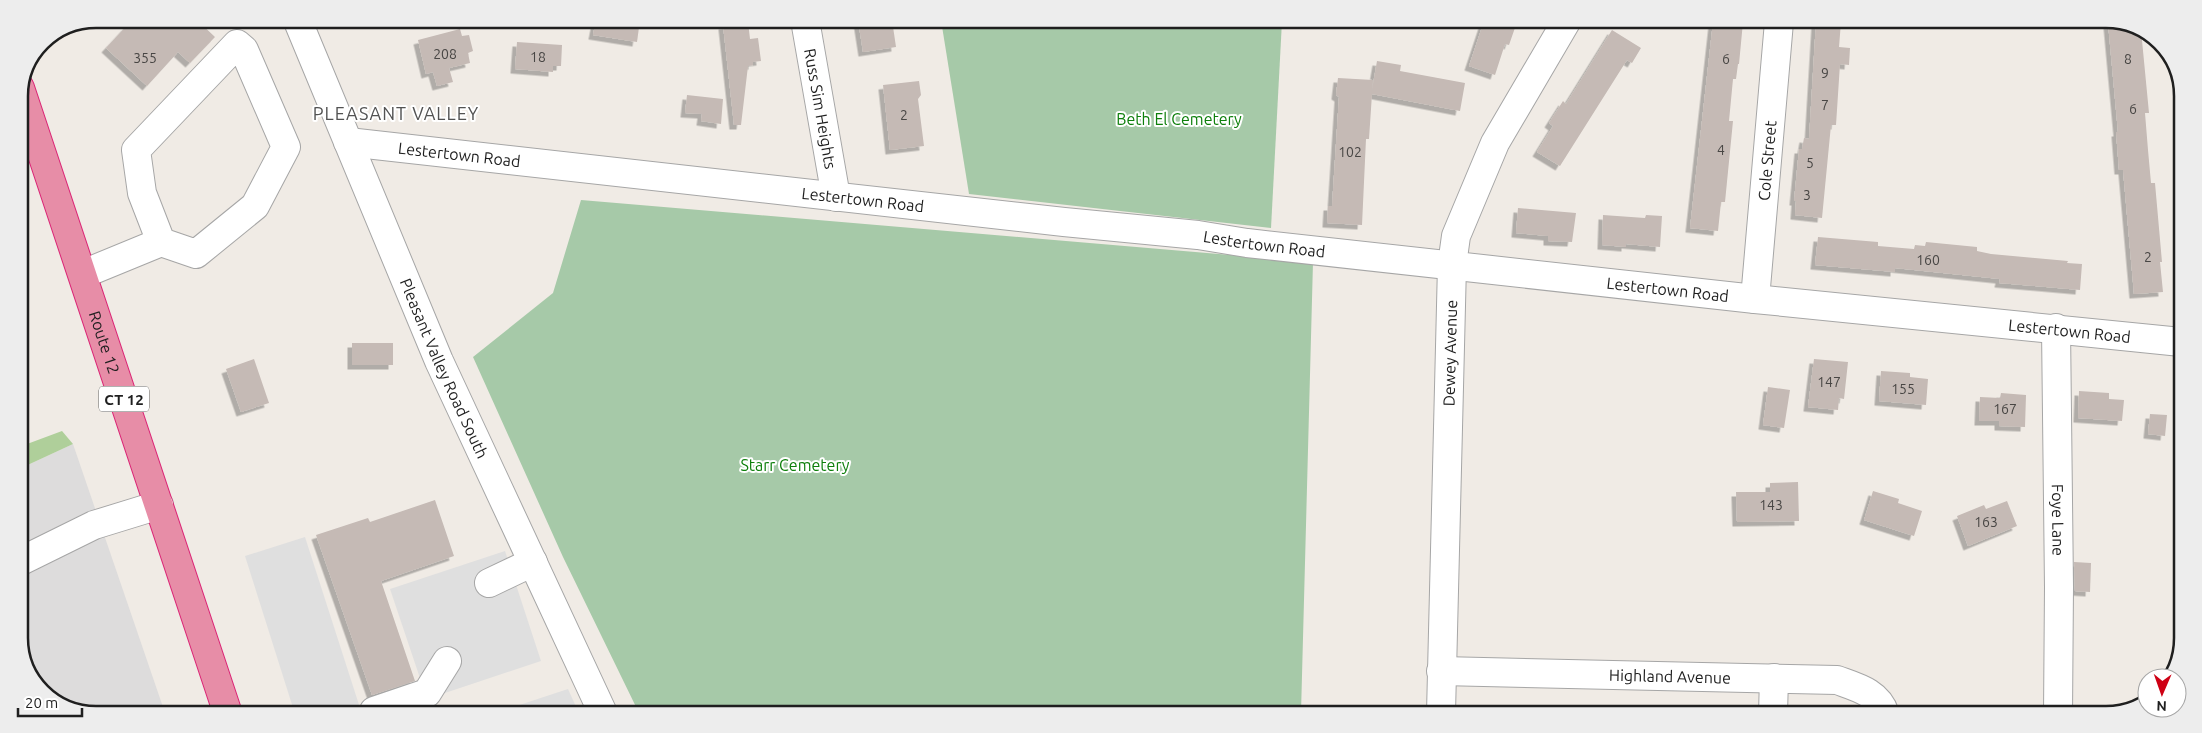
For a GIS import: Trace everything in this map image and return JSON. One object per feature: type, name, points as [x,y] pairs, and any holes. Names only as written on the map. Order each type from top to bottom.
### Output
[{"type":"highway","name":"Route 12","points":[[28,128],[83,274],[225,706]]},
{"type":"street","name":"Pleasant Valley Road South","points":[[301,28],[439,361],[600,706]]},
{"type":"street","name":"Russ Sim Heights","points":[[806,28],[836,197]]},
{"type":"street","name":"Dewey Avenue","points":[[1441,706],[1452,265],[1456,236],[1495,143],[1562,28]]},
{"type":"street","name":"Cole Street","points":[[1755,299],[1778,28]]},
{"type":"street","points":[[83,274],[161,242],[196,254],[255,206],[286,147],[244,50],[237,44],[136,150],[142,193],[161,242]]},
{"type":"street","name":"Lestertown Road","points":[[348,142],[1054,221],[1198,234],[1247,243],[1755,299],[2174,341]]},
{"type":"street","name":"Foye Lane","points":[[2056,328],[2059,587],[2058,706]]},
{"type":"street","points":[[28,558],[94,525],[159,504]]},
{"type":"street","points":[[489,583],[533,562]]},
{"type":"street","points":[[389,706],[427,693],[447,661]]},
{"type":"street","name":"Highland Avenue","points":[[1441,671],[1836,680],[1867,690],[1883,706]]},
{"type":"street","points":[[1773,706],[1774,678]]},
{"type":"shaded area","points":[[73,444],[163,706],[95,706],[74,702],[65,699],[47,686],[37,672],[31,659],[28,642],[28,465]]},
{"type":"shaded area","points":[[305,537],[359,706],[292,706],[245,556]]},
{"type":"shaded area","points":[[505,551],[541,661],[427,699],[390,589]]},
{"type":"shaded area","points":[[568,689],[576,706],[516,706]]},
{"type":"green space","name":"Beth El Cemetery","points":[[942,28],[1282,28],[1271,228],[969,194]]},
{"type":"green space","name":"Starr Cemetery","points":[[581,200],[1313,262],[1301,706],[636,706],[563,557],[473,357],[553,293]]},
{"type":"green space","points":[[62,431],[73,444],[28,465],[28,444]]},
{"type":"building","points":[[125,28],[206,28],[215,37],[190,63],[178,52],[147,86],[106,48]]},
{"type":"building","points":[[594,28],[639,28],[637,42],[593,35]]},
{"type":"building","points":[[723,28],[749,28],[750,39],[758,38],[761,61],[753,62],[753,65],[748,66],[741,125],[734,125]]},
{"type":"building","points":[[859,28],[893,28],[896,47],[863,52]]},
{"type":"building","points":[[1482,28],[1515,28],[1509,45],[1505,44],[1495,75],[1469,66]]},
{"type":"building","points":[[1712,28],[1742,28],[1739,64],[1736,79],[1733,79],[1729,121],[1733,121],[1725,202],[1721,202],[1718,231],[1690,228]]},
{"type":"building","points":[[1816,28],[1841,28],[1839,47],[1850,48],[1849,65],[1840,64],[1836,125],[1831,125],[1822,218],[1795,215],[1796,201],[1794,201],[1799,149],[1802,149],[1804,138],[1809,139]]},
{"type":"building","points":[[2108,28],[2128,31],[2142,37],[2149,113],[2145,113],[2148,150],[2151,183],[2155,183],[2163,292],[2134,294],[2123,170],[2119,170],[2116,132],[2118,132]]},
{"type":"building","points":[[460,29],[462,36],[469,35],[473,51],[468,53],[470,63],[449,68],[453,82],[437,86],[433,72],[426,74],[418,40]]},
{"type":"building","points":[[1612,30],[1641,48],[1632,63],[1627,60],[1560,166],[1537,152],[1553,126],[1549,123],[1563,101],[1566,104]]},
{"type":"building","points":[[517,42],[562,45],[561,66],[553,66],[553,72],[515,69]]},
{"type":"building","points":[[1377,61],[1401,65],[1400,71],[1465,83],[1460,111],[1372,94],[1369,139],[1366,139],[1362,225],[1327,223],[1328,206],[1332,206],[1339,97],[1336,95],[1338,78],[1373,80],[1372,90]]},
{"type":"building","points":[[919,81],[921,95],[918,99],[924,146],[890,150],[883,85]]},
{"type":"building","points":[[687,95],[723,99],[721,124],[701,121],[702,114],[685,113]]},
{"type":"building","points":[[1518,208],[1576,213],[1572,242],[1548,241],[1548,236],[1516,233]]},
{"type":"building","points":[[1603,215],[1645,218],[1646,215],[1662,216],[1660,247],[1626,244],[1626,247],[1602,245]]},
{"type":"building","points":[[1818,237],[1878,242],[1878,246],[1914,249],[1915,245],[1925,246],[1926,242],[1977,247],[1977,251],[1991,254],[2068,261],[2067,263],[2082,264],[2080,290],[1999,283],[2000,279],[1895,268],[1895,272],[1815,265]]},
{"type":"building","points":[[352,343],[393,343],[393,365],[352,365]]},
{"type":"building","points":[[254,359],[269,403],[241,412],[226,369]]},
{"type":"building","points":[[1814,359],[1848,362],[1844,399],[1839,398],[1838,410],[1808,407]]},
{"type":"building","points":[[1881,371],[1910,373],[1910,377],[1928,379],[1926,405],[1879,401]]},
{"type":"building","points":[[1768,387],[1790,390],[1784,428],[1763,425]]},
{"type":"building","points":[[2079,391],[2109,393],[2109,399],[2124,400],[2122,421],[2078,418]]},
{"type":"building","points":[[2001,393],[2026,395],[2025,427],[1999,426],[1999,421],[1979,421],[1980,397],[2000,398]]},
{"type":"building","points":[[2150,414],[2167,415],[2165,436],[2148,434]]},
{"type":"building","points":[[1798,482],[1799,521],[1737,522],[1736,492],[1770,492],[1770,483]]},
{"type":"building","points":[[1873,491],[1899,499],[1898,503],[1922,511],[1914,536],[1864,520]]},
{"type":"building","points":[[435,500],[454,556],[381,581],[415,681],[372,695],[316,535],[368,518],[370,522]]},
{"type":"building","points":[[2007,501],[2017,526],[1968,546],[1957,516],[1984,505],[1986,509]]},
{"type":"building","points":[[2074,562],[2091,563],[2090,592],[2075,591]]},
{"type":"district","name":"PLEASANT VALLEY","points":[[396,113]]}]
